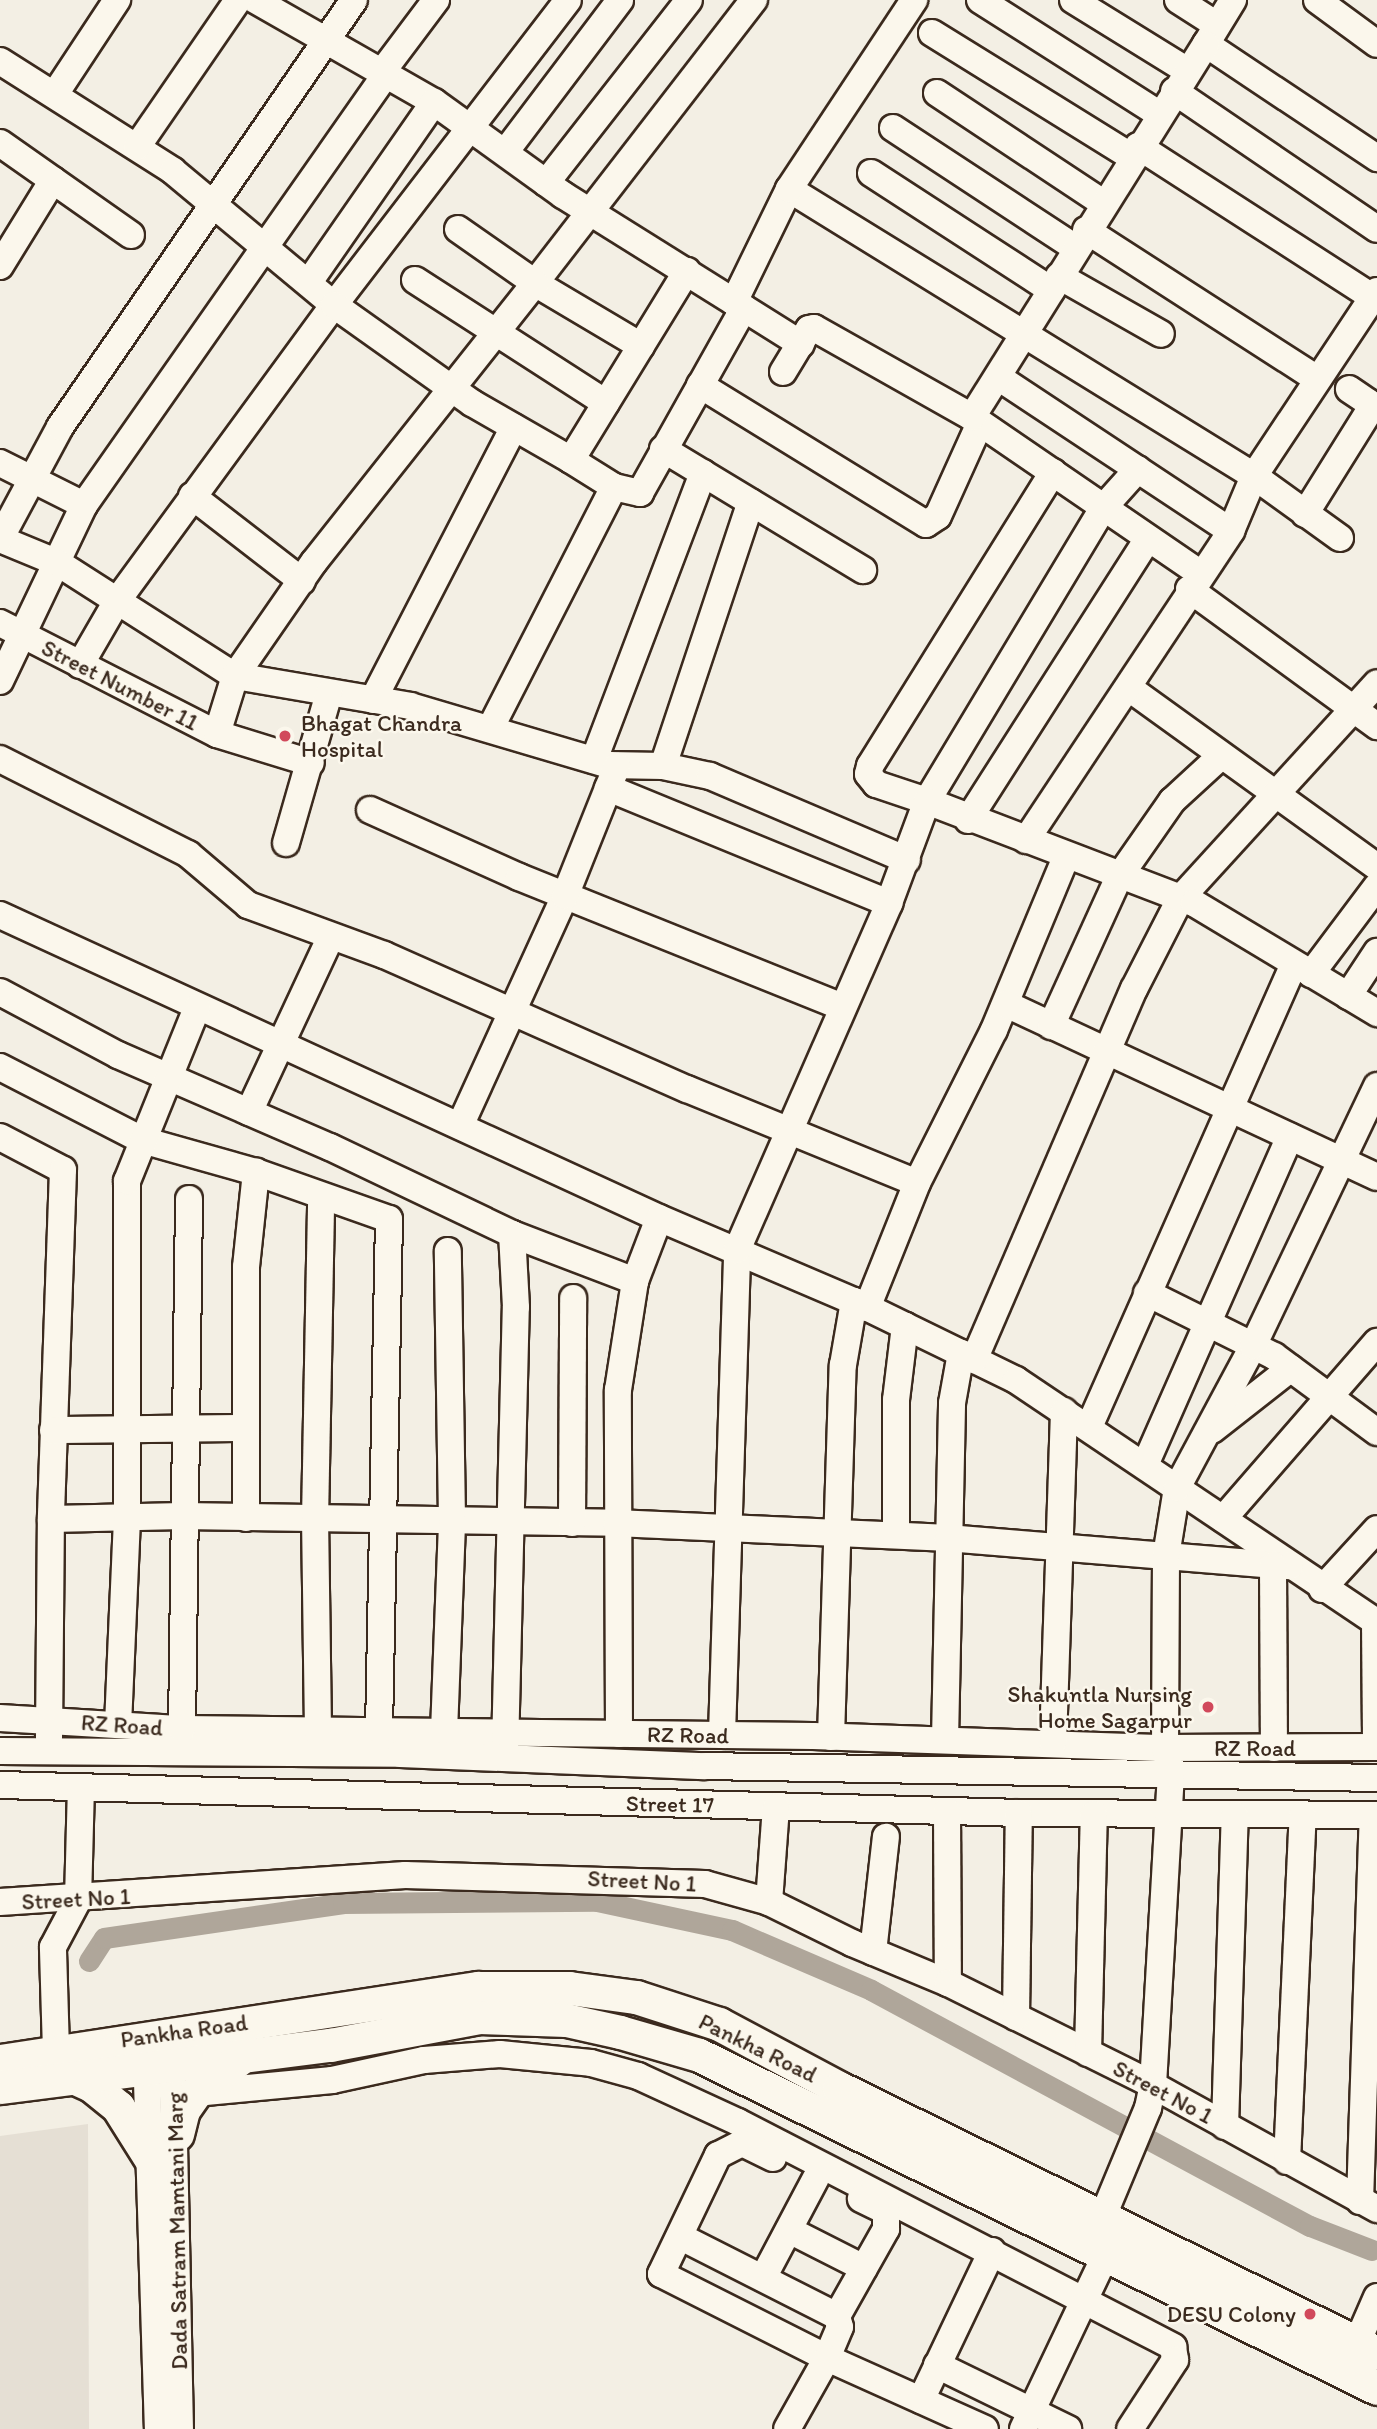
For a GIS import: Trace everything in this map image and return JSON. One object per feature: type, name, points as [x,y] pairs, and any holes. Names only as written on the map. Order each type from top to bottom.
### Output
[{"type":"main road","name":"Pankha Road","points":[[0,2087],[158,2034],[478,1988],[569,1988],[636,1997],[719,2024],[839,2088],[1371,2342]]},
{"type":"main road","name":"Pankha Road","points":[[0,2061],[161,2067],[244,2057],[479,2017],[566,2020],[620,2032],[699,2055],[1377,2388]]},
{"type":"main road","points":[[177,2134],[183,2110],[195,2093],[244,2057]]},
{"type":"main road","points":[[64,2064],[118,2107],[152,2161]]},
{"type":"street","points":[[55,94],[117,0]]},
{"type":"street","points":[[137,147],[237,0]]},
{"type":"street","points":[[255,0],[434,102],[506,151],[546,183],[801,344]]},
{"type":"street","points":[[355,0],[213,203],[29,478],[0,539],[58,564],[235,676],[373,700],[490,729],[606,772],[890,903]]},
{"type":"street","points":[[0,681],[11,629],[58,564],[84,505],[436,0]]},
{"type":"street","points":[[80,665],[117,601],[192,496],[334,305],[568,0]]},
{"type":"street","points":[[506,151],[620,0]]},
{"type":"street","points":[[546,183],[689,0]]},
{"type":"street","points":[[217,734],[235,676],[302,581],[453,389],[492,333],[593,211],[754,0]]},
{"type":"street","points":[[2,67],[55,94],[137,147],[213,203],[334,305],[453,389],[614,487],[640,493],[700,385],[739,305],[789,189],[914,0]]},
{"type":"street","points":[[980,0],[1159,114]]},
{"type":"street","points":[[1073,0],[1377,229]]},
{"type":"street","points":[[1178,0],[1212,34],[1377,158]]},
{"type":"street","points":[[700,385],[926,524],[938,516],[976,421],[998,377],[1103,203],[1233,0]]},
{"type":"street","points":[[1317,0],[1377,44]]},
{"type":"street","points":[[932,33],[1375,294],[1254,476],[1231,531],[1195,581],[1129,688],[1026,840]]},
{"type":"street","points":[[937,93],[1103,203]]},
{"type":"street","points":[[309,282],[434,102]]},
{"type":"street","points":[[893,128],[1317,379]]},
{"type":"street","points":[[3,152],[53,180],[131,235]]},
{"type":"street","points":[[872,173],[1055,283],[1161,334]]},
{"type":"street","points":[[0,266],[53,180]]},
{"type":"street","points":[[789,189],[1023,336],[1112,385],[1254,476],[1340,538]]},
{"type":"street","points":[[458,229],[535,283],[641,346]]},
{"type":"street","points":[[571,460],[687,271]]},
{"type":"street","points":[[415,280],[492,333],[606,403]]},
{"type":"street","points":[[783,372],[814,328],[976,421],[1053,472],[1147,540],[1377,726]]},
{"type":"street","points":[[998,377],[1231,531]]},
{"type":"street","points":[[1305,514],[1370,410],[1368,402],[1349,389]]},
{"type":"street","points":[[373,700],[514,428]]},
{"type":"street","points":[[663,449],[863,570]]},
{"type":"street","points":[[0,463],[84,505]]},
{"type":"street","points":[[722,1735],[737,1250],[890,903],[927,801],[1103,508],[1138,469]]},
{"type":"street","points":[[1053,472],[870,766],[868,774],[876,784],[927,801],[1066,858],[1180,899],[1231,923],[1377,1013]]},
{"type":"street","points":[[460,1126],[565,896],[703,473]]},
{"type":"street","points":[[490,729],[614,487]]},
{"type":"street","points":[[192,496],[302,581]]},
{"type":"street","points":[[663,766],[751,502]]},
{"type":"street","points":[[968,820],[1147,540]]},
{"type":"street","name":"Street Number 11","points":[[11,629],[217,734],[311,763]]},
{"type":"street","points":[[945,1740],[952,1403],[967,1356],[1109,1052],[1134,989],[1180,899],[1272,794],[1377,683]]},
{"type":"street","points":[[1129,688],[1272,794],[1377,867]]},
{"type":"street","points":[[286,843],[329,694]]},
{"type":"street","points":[[1051,1026],[1119,877],[1172,801],[1221,756]]},
{"type":"street","points":[[0,759],[188,855],[248,905],[331,936],[917,1183]]},
{"type":"street","points":[[606,772],[663,766],[737,784],[907,860]]},
{"type":"street","points":[[370,810],[565,896],[842,1007]]},
{"type":"street","points":[[831,1737],[840,1533],[843,1365],[861,1304],[917,1183],[1006,1004],[1066,858]]},
{"type":"street","points":[[1089,1427],[1228,1107],[1303,969],[1377,886]]},
{"type":"street","points":[[0,915],[659,1219],[861,1304],[967,1356],[1065,1411],[1223,1519],[1281,1566],[1376,1622],[1377,1747]]},
{"type":"street","points":[[248,1112],[331,936]]},
{"type":"street","points":[[1348,996],[1377,952]]},
{"type":"street","points":[[0,992],[169,1077],[512,1234],[635,1281]]},
{"type":"street","points":[[1006,1004],[1377,1177]]},
{"type":"street","points":[[118,1725],[127,1516],[127,1181],[197,1008]]},
{"type":"street","points":[[0,1068],[142,1140],[256,1172],[389,1219],[379,1731]]},
{"type":"street","points":[[1103,2216],[1150,2097],[1171,1774],[1165,1748],[1166,1556],[1177,1488],[1253,1346],[1377,1086]]},
{"type":"street","points":[[0,1137],[63,1170],[52,1430],[48,1787]]},
{"type":"street","points":[[1145,1465],[1290,1137]]},
{"type":"street","points":[[246,1518],[246,1267],[256,1172]]},
{"type":"street","points":[[318,1731],[315,1520],[321,1197]]},
{"type":"street","points":[[182,1729],[189,1199]]},
{"type":"street","points":[[619,1734],[618,1390],[635,1281],[659,1219]]},
{"type":"street","points":[[506,1745],[516,1307],[512,1234]]},
{"type":"street","points":[[444,1732],[452,1519],[448,1251]]},
{"type":"street","points":[[1147,1293],[1291,1368],[1377,1432]]},
{"type":"street","points":[[572,1523],[573,1298]]},
{"type":"street","points":[[896,1535],[896,1400],[905,1326]]},
{"type":"street","points":[[1223,1519],[1377,1342]]},
{"type":"street","points":[[1205,1435],[1291,1368]]},
{"type":"street","points":[[1054,1744],[1065,1411]]},
{"type":"street","points":[[52,1430],[184,1432],[246,1428]]},
{"type":"street","points":[[51,1519],[127,1516],[383,1522],[452,1519],[512,1523],[728,1527],[948,1538],[1281,1566]]},
{"type":"street","points":[[1322,1589],[1377,1530]]},
{"type":"street","points":[[1274,1748],[1281,1566]]},
{"type":"street","name":"RZ Road","points":[[0,1718],[182,1729],[444,1732],[506,1745],[619,1734],[831,1737],[1165,1748],[1377,1747]]},
{"type":"street","points":[[0,1751],[506,1745],[1171,1774],[1377,1778]]},
{"type":"street","name":"Street 17","points":[[0,1785],[171,1793],[1019,1813],[1375,1815]]},
{"type":"street","points":[[64,2064],[53,1947],[78,1900],[81,1789]]},
{"type":"street","points":[[769,1902],[776,1807]]},
{"type":"street","points":[[947,1811],[948,1983]]},
{"type":"street","points":[[1016,2017],[1019,1813]]},
{"type":"street","points":[[1088,2053],[1094,1814]]},
{"type":"street","points":[[1225,2126],[1235,1815]]},
{"type":"street","points":[[1287,2161],[1303,1815]]},
{"type":"street","points":[[1369,2205],[1375,1815]]},
{"type":"street","points":[[873,1952],[886,1837]]},
{"type":"street","name":"Street No 1","points":[[0,1902],[78,1900],[405,1875],[666,1879],[705,1884],[769,1902],[873,1952],[948,1983],[1088,2053],[1150,2097],[1225,2126],[1369,2205]]},
{"type":"street","name":"Dada Satram Mamtani Marg","points":[[158,2034],[161,2067],[177,2134],[180,2429]]},
{"type":"street","points":[[195,2093],[331,2080],[424,2060],[500,2054],[591,2063],[638,2076],[738,2122],[1083,2298],[1173,2347],[1175,2360],[1130,2429]]},
{"type":"street","name":"Dada Satram Mamtani Marg","points":[[158,2429],[152,2161],[161,2067]]},
{"type":"street","points":[[787,2429],[827,2358],[840,2327],[837,2316],[886,2228],[886,2211],[741,2143],[718,2155],[662,2274],[827,2358],[985,2429]]},
{"type":"street","points":[[763,2278],[816,2178]]},
{"type":"street","points":[[789,2230],[864,2268]]},
{"type":"street","points":[[681,2237],[837,2316]]},
{"type":"street","points":[[921,2400],[992,2251]]},
{"type":"street","points":[[1027,2420],[1106,2254]]},
{"type":"street","points":[[1371,2342],[1377,2297]]},
{"type":"street","points":[[937,2365],[1027,2420],[1068,2429]]},
{"type":"shaded area","points":[[88,2124],[89,2429],[0,2429],[0,2136]]},
{"type":"waterway","points":[[89,1961],[104,1938],[343,1903],[597,1901],[732,1930],[871,1990],[1310,2226],[1372,2250]]},
{"type":"place","name":"Bhagat Chandra Hospital","points":[[285,736]]},
{"type":"place","name":"Shakuntla Nursing Home Sagarpur","points":[[1208,1707]]},
{"type":"place","name":"DESU Colony","points":[[1310,2314]]}]
